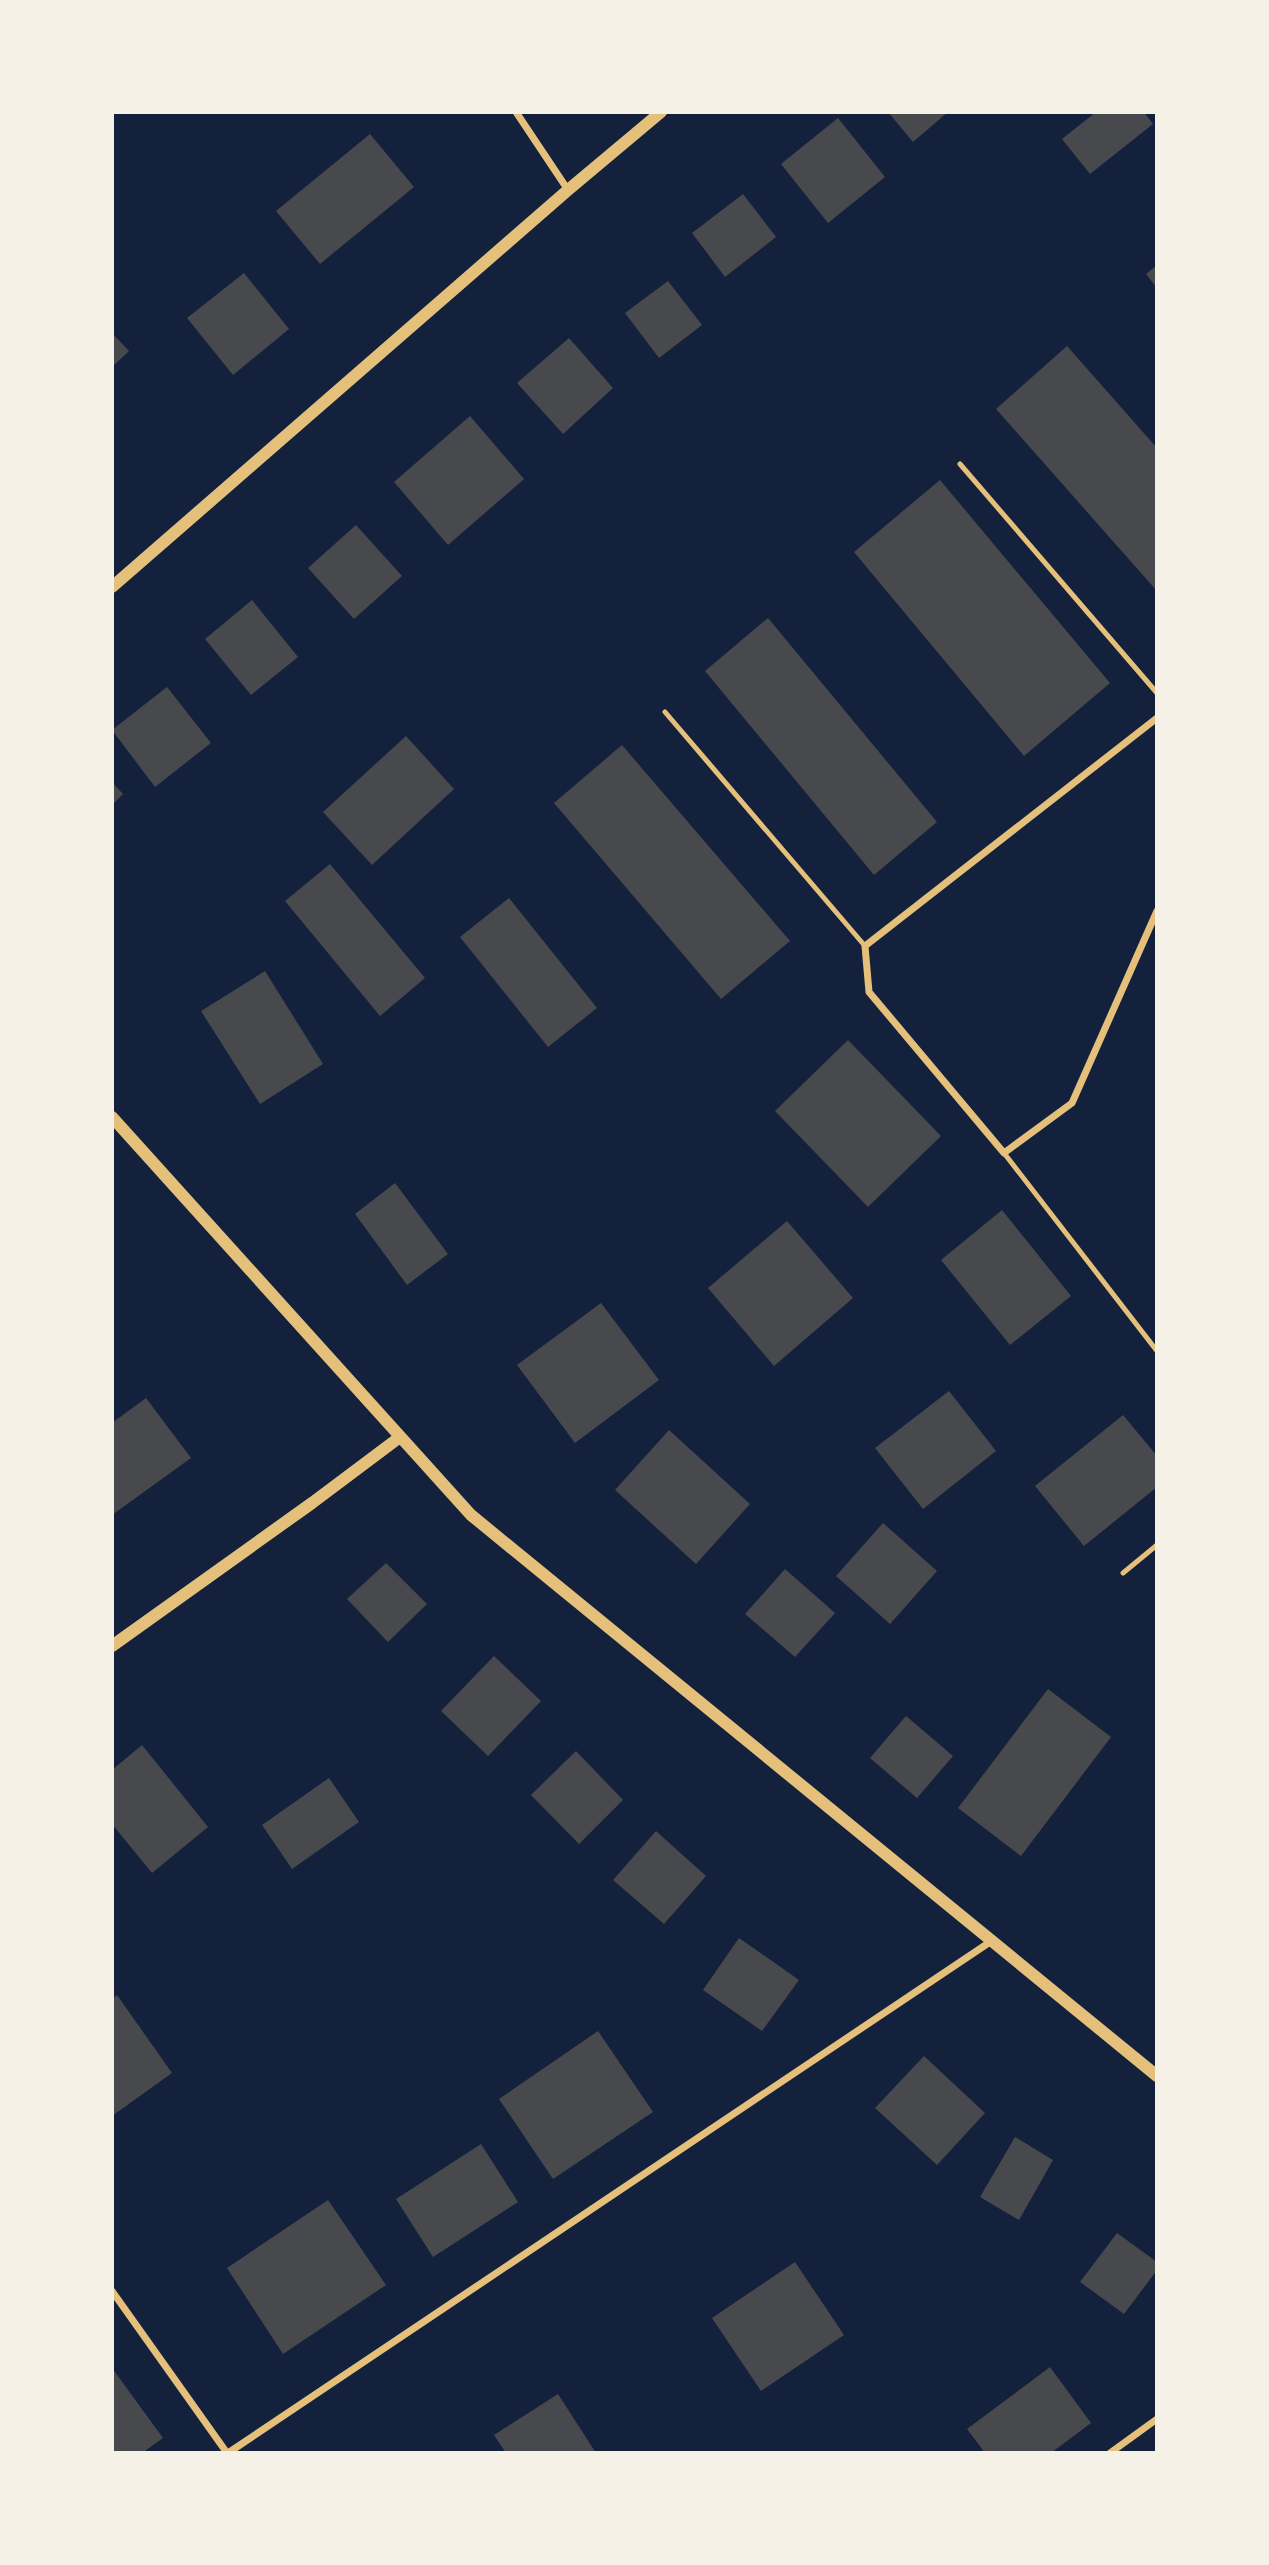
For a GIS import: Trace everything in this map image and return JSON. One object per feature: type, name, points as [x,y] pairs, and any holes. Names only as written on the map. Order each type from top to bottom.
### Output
[{"type":"street","points":[[516,112],[568,190]]},
{"type":"street","points":[[112,587],[661,112]]},
{"type":"street","points":[[1157,718],[865,946],[869,992],[1004,1153],[1072,1103],[1157,911]]},
{"type":"street","points":[[112,1117],[471,1515],[1157,2076]]},
{"type":"street","points":[[112,1646],[400,1437]]},
{"type":"street","points":[[112,2291],[228,2453],[990,1942]]},
{"type":"street","points":[[1110,2453],[1157,2419]]},
{"type":"lane","points":[[960,464],[1157,693]]},
{"type":"lane","points":[[665,712],[865,946]]},
{"type":"lane","points":[[1004,1153],[1157,1351]]},
{"type":"lane","points":[[1123,1573],[1157,1545]]},
{"type":"building","points":[[888,112],[948,112],[913,142]]},
{"type":"building","points":[[1096,112],[1144,112],[1153,124],[1090,174],[1062,139]]},
{"type":"building","points":[[838,118],[885,177],[828,223],[781,164]]},
{"type":"building","points":[[370,134],[414,187],[320,264],[276,211]]},
{"type":"building","points":[[743,194],[776,237],[725,277],[692,233]]},
{"type":"building","points":[[1157,265],[1157,288],[1146,274]]},
{"type":"building","points":[[244,273],[289,329],[233,375],[187,318]]},
{"type":"building","points":[[668,281],[702,325],[659,358],[625,313]]},
{"type":"building","points":[[112,333],[129,351],[112,367]]},
{"type":"building","points":[[569,338],[613,388],[563,434],[517,383]]},
{"type":"building","points":[[1067,346],[1157,448],[1157,591],[996,409]]},
{"type":"building","points":[[470,416],[524,479],[448,545],[394,482]]},
{"type":"building","points":[[940,480],[1110,683],[1024,756],[854,552]]},
{"type":"building","points":[[356,525],[402,576],[354,619],[308,568]]},
{"type":"building","points":[[252,600],[298,657],[251,695],[205,639]]},
{"type":"building","points":[[768,618],[937,822],[874,875],[705,671]]},
{"type":"building","points":[[167,687],[211,743],[155,787],[112,730]]},
{"type":"building","points":[[406,736],[454,789],[372,865],[323,812]]},
{"type":"building","points":[[622,745],[790,941],[721,999],[554,803]]},
{"type":"building","points":[[112,782],[123,794],[112,805]]},
{"type":"building","points":[[330,864],[425,978],[380,1016],[285,901]]},
{"type":"building","points":[[509,898],[597,1008],[548,1047],[460,937]]},
{"type":"building","points":[[265,971],[323,1064],[260,1104],[201,1011]]},
{"type":"building","points":[[848,1040],[941,1136],[868,1207],[775,1111]]},
{"type":"building","points":[[395,1183],[448,1254],[407,1285],[355,1214]]},
{"type":"building","points":[[1002,1210],[1071,1296],[1010,1345],[941,1260]]},
{"type":"building","points":[[787,1221],[853,1298],[774,1366],[708,1288]]},
{"type":"building","points":[[601,1303],[659,1380],[575,1443],[517,1365]]},
{"type":"building","points":[[949,1391],[996,1451],[923,1509],[875,1448]]},
{"type":"building","points":[[146,1398],[191,1458],[112,1515],[112,1423]]},
{"type":"building","points":[[1123,1415],[1157,1456],[1157,1487],[1084,1546],[1035,1486]]},
{"type":"building","points":[[669,1430],[750,1504],[696,1564],[615,1490]]},
{"type":"building","points":[[883,1523],[937,1571],[890,1624],[836,1576]]},
{"type":"building","points":[[386,1563],[427,1604],[388,1642],[347,1599]]},
{"type":"building","points":[[785,1569],[835,1613],[795,1657],[745,1614]]},
{"type":"building","points":[[494,1656],[541,1701],[488,1756],[441,1711]]},
{"type":"building","points":[[1048,1689],[1111,1737],[1021,1856],[958,1808]]},
{"type":"building","points":[[906,1716],[953,1756],[917,1798],[870,1758]]},
{"type":"building","points":[[142,1745],[208,1827],[152,1873],[112,1824],[112,1770]]},
{"type":"building","points":[[576,1751],[623,1800],[579,1844],[531,1795]]},
{"type":"building","points":[[329,1778],[359,1822],[292,1869],[262,1825]]},
{"type":"building","points":[[656,1831],[706,1876],[664,1924],[613,1880]]},
{"type":"building","points":[[739,1938],[799,1980],[762,2031],[703,1990]]},
{"type":"building","points":[[117,1995],[172,2073],[112,2116],[112,1999]]},
{"type":"building","points":[[598,2031],[653,2112],[553,2179],[499,2099]]},
{"type":"building","points":[[924,2056],[985,2113],[937,2165],[875,2108]]},
{"type":"building","points":[[1015,2137],[1053,2160],[1019,2220],[980,2197]]},
{"type":"building","points":[[481,2144],[518,2202],[433,2257],[396,2199]]},
{"type":"building","points":[[328,2200],[386,2285],[283,2354],[227,2268]]},
{"type":"building","points":[[1117,2233],[1157,2262],[1157,2270],[1124,2314],[1080,2282]]},
{"type":"building","points":[[795,2262],[844,2335],[761,2391],[712,2318]]},
{"type":"building","points":[[1050,2367],[1091,2423],[1051,2453],[985,2453],[967,2429]]},
{"type":"building","points":[[112,2368],[163,2438],[142,2453],[112,2453]]},
{"type":"building","points":[[558,2394],[596,2453],[506,2453],[494,2435]]}]
